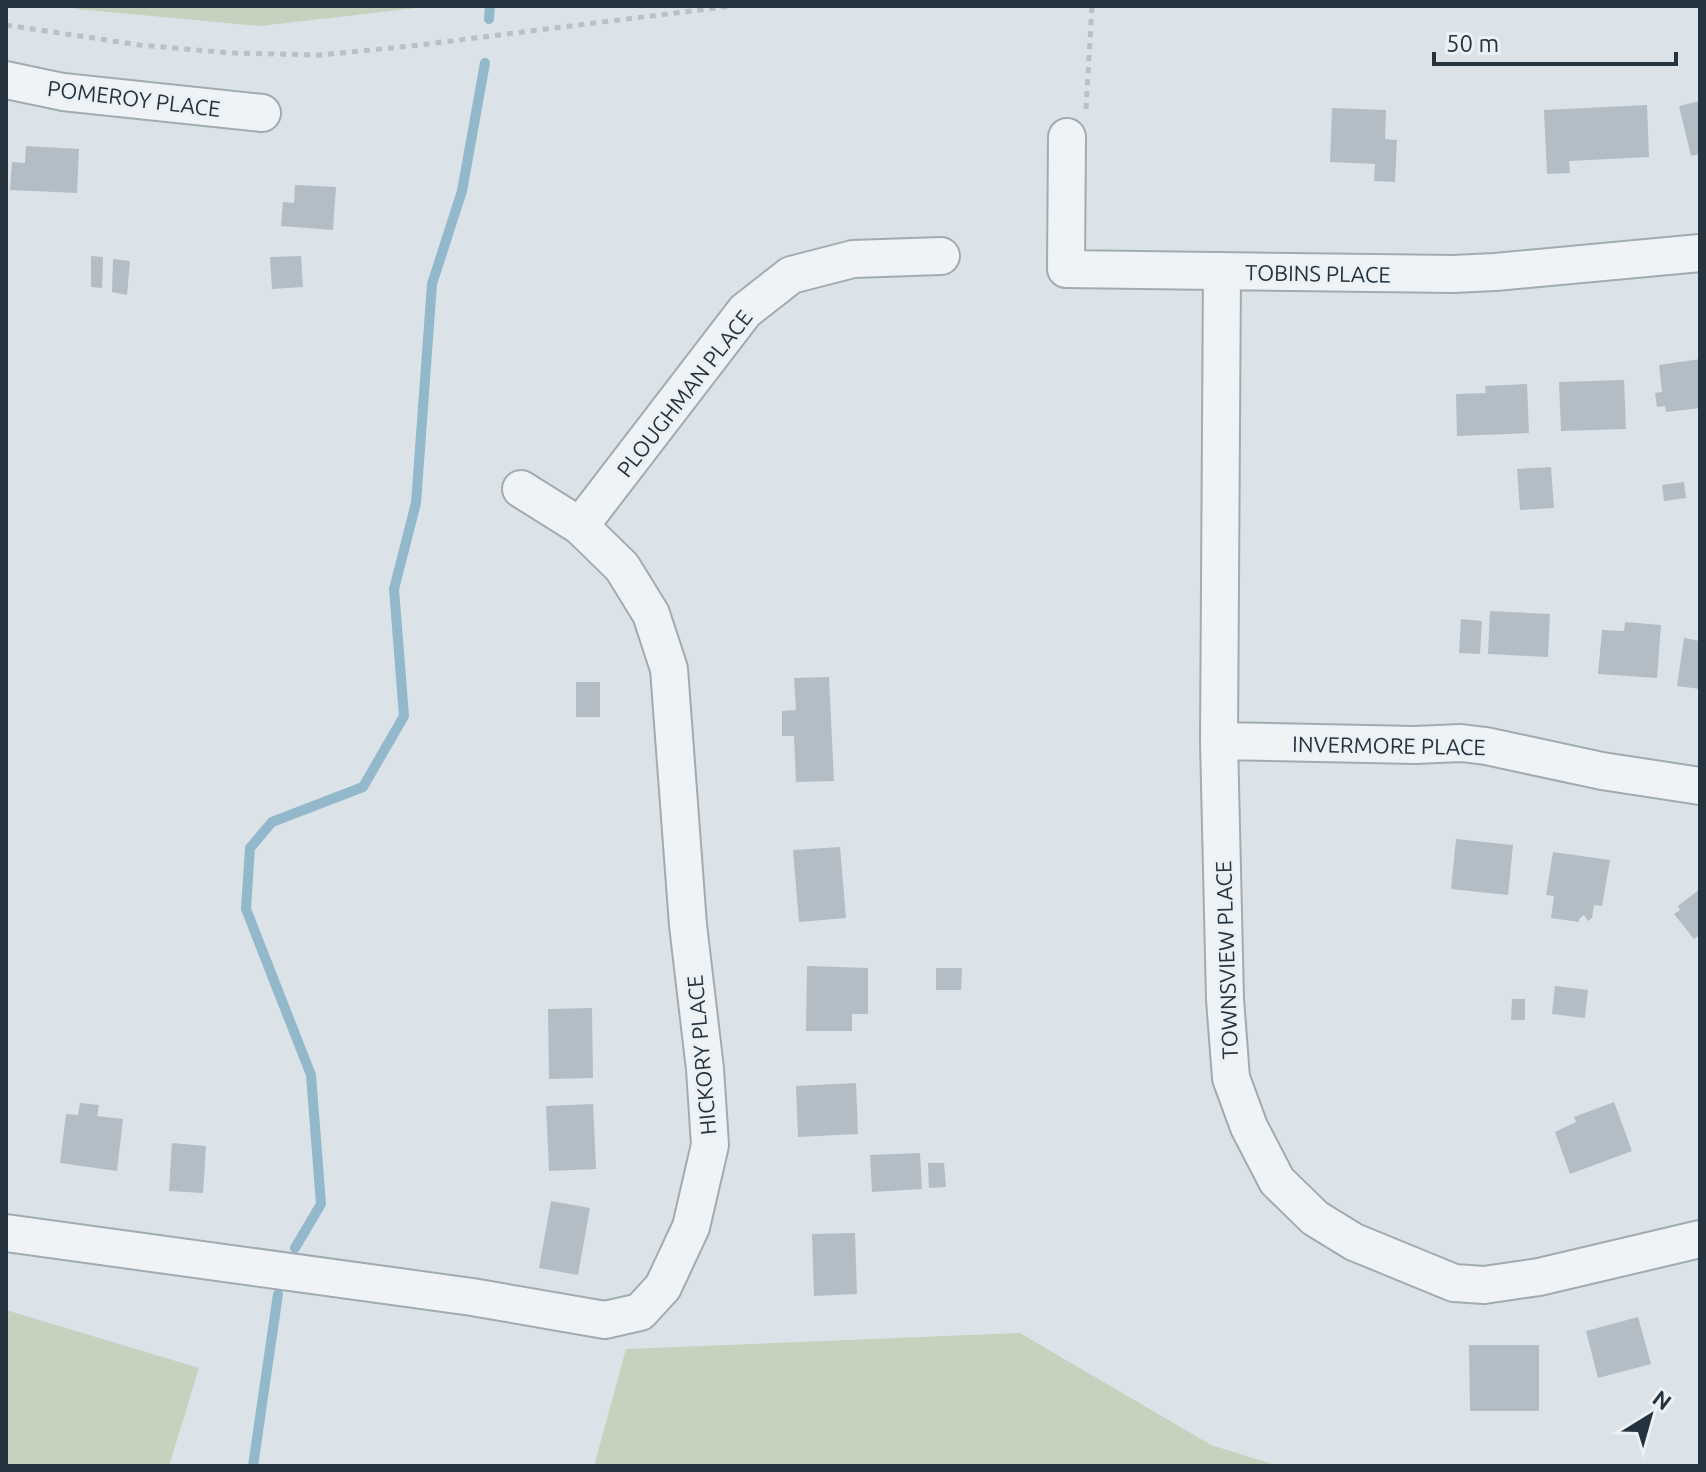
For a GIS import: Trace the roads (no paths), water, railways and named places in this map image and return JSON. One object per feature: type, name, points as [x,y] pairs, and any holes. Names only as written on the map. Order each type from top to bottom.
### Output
[{"type":"street","name":"POMEROY PLACE","points":[[6,80],[63,92],[262,113]]},
{"type":"street","name":"TOBINS PLACE","points":[[1067,137],[1066,269],[1411,274],[1495,272],[1700,253]]},
{"type":"street","name":"PLOUGHMAN PLACE","points":[[580,526],[745,311],[791,275],[853,259],[941,256]]},
{"type":"street","name":"TOWNSVIEW PLACE","points":[[1222,271],[1219,741],[1225,999],[1231,1078],[1249,1127],[1277,1181],[1315,1218],[1354,1242],[1454,1283],[1484,1285],[1539,1277],[1700,1239]]},
{"type":"street","name":"HICKORY PLACE","points":[[6,1233],[472,1297],[605,1320],[640,1312],[663,1287],[691,1227],[710,1145],[705,1069],[688,925],[669,669],[651,614],[622,567],[580,526],[521,489]]},
{"type":"street","name":"INVERMORE PLACE","points":[[1219,741],[1461,743],[1700,786]]},
{"type":"waterway","points":[[489,19],[490,6]]},
{"type":"waterway","points":[[295,1248],[321,1204],[311,1075],[246,909],[250,848],[272,822],[363,787],[404,716],[394,589],[416,503],[432,284],[462,191],[485,63]]},
{"type":"waterway","points":[[253,1466],[278,1294]]}]
